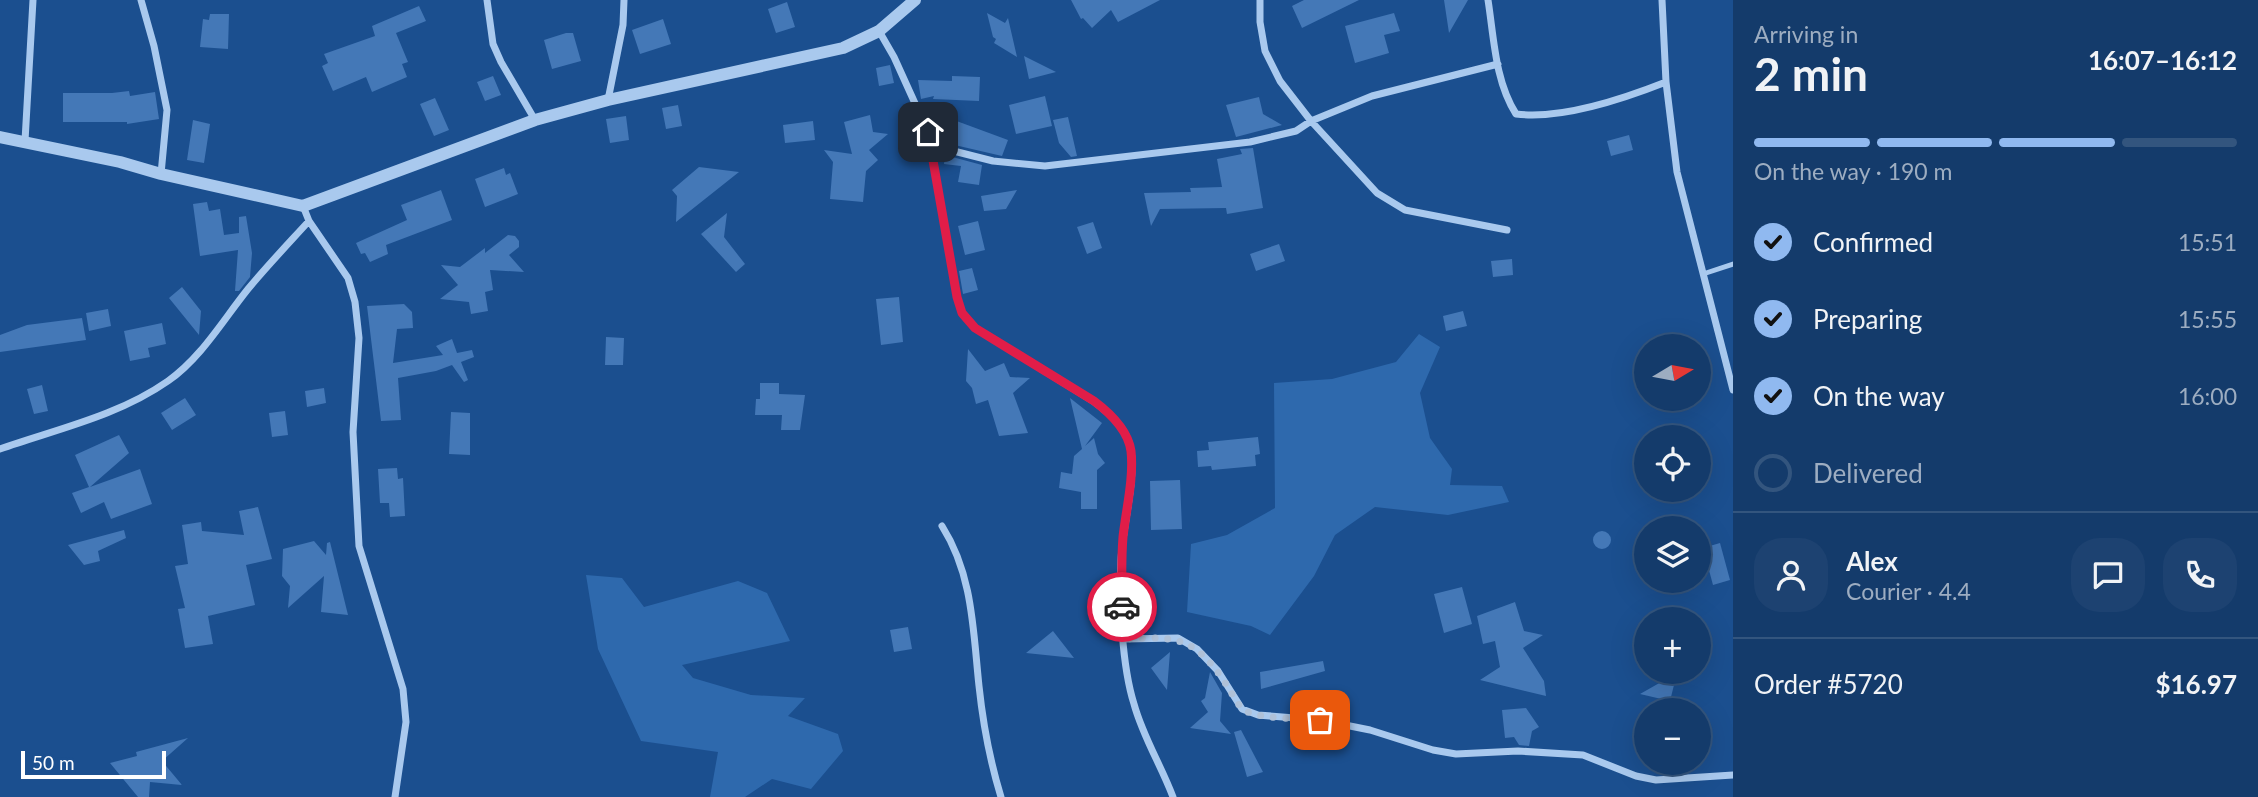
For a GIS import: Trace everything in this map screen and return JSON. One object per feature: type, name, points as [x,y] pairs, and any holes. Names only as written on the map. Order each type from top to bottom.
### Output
[{"type":"street","points":[[25,141],[33,0]]},
{"type":"street","points":[[141,0],[167,110],[161,174]]},
{"type":"street","points":[[487,0],[494,44],[501,62],[535,120]]},
{"type":"street","points":[[608,100],[623,25],[624,0]]},
{"type":"street","points":[[0,137],[120,162],[303,206],[535,120],[608,100],[843,48],[879,31],[915,0]]},
{"type":"street","points":[[1260,0],[1259,22],[1265,51],[1280,81],[1311,121],[1377,193],[1395,206],[1413,212],[1507,230]]},
{"type":"street","points":[[1488,0],[1497,64],[1508,101],[1516,114],[1541,116],[1634,94],[1666,82]]},
{"type":"street","points":[[1662,0],[1666,82],[1677,172],[1733,390]]},
{"type":"street","points":[[879,31],[923,116],[957,297],[968,323],[1094,401],[1110,413],[1126,436],[1131,450],[1121,563],[1124,639],[1133,703],[1172,797]]},
{"type":"street","points":[[930,145],[993,160],[1045,166],[1274,138],[1296,131],[1311,121],[1372,96],[1497,64]]},
{"type":"street","points":[[303,206],[309,221],[348,278],[355,302],[359,338],[353,432],[359,546],[403,689],[406,722],[395,797]]},
{"type":"street","points":[[0,449],[103,415],[142,397],[170,380],[194,357],[250,287],[309,221]]},
{"type":"street","points":[[942,526],[956,549],[968,590],[986,736],[1001,797]]},
{"type":"street","points":[[1124,639],[1178,638],[1197,649],[1218,671],[1242,709],[1258,715],[1320,720],[1370,730],[1433,750],[1456,754],[1518,751],[1583,755],[1636,776],[1656,780],[1733,775]]},
{"type":"lane","points":[[1703,274],[1733,264]]},
{"type":"shaded area","points":[[1419,334],[1440,347],[1420,393],[1430,438],[1452,469],[1450,485],[1502,486],[1509,502],[1448,515],[1375,507],[1335,535],[1314,576],[1270,635],[1251,626],[1187,612],[1191,544],[1227,535],[1275,508],[1274,383],[1332,379],[1396,362]]},
{"type":"shaded area","points":[[586,575],[622,578],[644,607],[738,581],[767,593],[790,641],[682,665],[693,678],[751,695],[805,698],[788,716],[838,734],[843,751],[811,789],[772,779],[745,797],[710,797],[718,752],[641,741],[598,649]]},
{"type":"building","points":[[1071,0],[1160,0],[1118,22],[1111,10],[1092,28],[1081,19]]},
{"type":"building","points":[[1304,0],[1359,0],[1302,28],[1292,6]]},
{"type":"building","points":[[1444,0],[1468,0],[1449,33]]},
{"type":"building","points":[[787,2],[795,27],[776,33],[768,9]]},
{"type":"building","points":[[419,6],[426,21],[396,33],[408,62],[402,64],[407,77],[372,92],[366,77],[333,91],[322,66],[328,63],[324,54],[375,36],[372,26]]},
{"type":"building","points":[[987,13],[1005,23],[1008,18],[1017,57],[994,43],[996,39],[993,37]]},
{"type":"building","points":[[1394,13],[1400,31],[1384,35],[1389,53],[1355,63],[1345,26]]},
{"type":"building","points":[[210,14],[229,14],[228,49],[200,47],[203,19],[209,20]]},
{"type":"building","points":[[663,19],[671,44],[640,54],[632,30]]},
{"type":"building","points":[[573,33],[581,61],[552,69],[544,40]]},
{"type":"building","points":[[1024,56],[1056,72],[1029,79]]},
{"type":"building","points":[[890,65],[894,83],[879,86],[876,68]]},
{"type":"building","points":[[493,76],[501,95],[485,101],[477,82]]},
{"type":"building","points":[[952,76],[980,77],[979,101],[933,99],[934,96],[921,99],[918,80],[952,81]]},
{"type":"building","points":[[129,91],[130,96],[155,92],[159,119],[127,124],[63,122],[63,93]]},
{"type":"building","points":[[1045,96],[1052,126],[1016,134],[1009,105]]},
{"type":"building","points":[[1259,97],[1263,114],[1282,125],[1236,137],[1226,105]]},
{"type":"building","points":[[435,98],[449,130],[434,136],[420,104]]},
{"type":"building","points":[[678,105],[682,126],[666,129],[662,108]]},
{"type":"building","points":[[870,115],[873,132],[888,134],[869,150],[878,160],[866,171],[863,202],[830,199],[833,162],[824,150],[852,154],[844,122]]},
{"type":"building","points":[[626,116],[629,140],[610,143],[606,119]]},
{"type":"building","points":[[943,116],[1008,140],[1002,156],[946,143],[947,138],[940,137]]},
{"type":"building","points":[[1068,117],[1077,156],[1071,157],[1059,143],[1053,120]]},
{"type":"building","points":[[193,120],[210,124],[204,163],[187,160]]},
{"type":"building","points":[[813,121],[815,140],[785,143],[783,125]]},
{"type":"building","points":[[1629,135],[1633,150],[1611,156],[1607,141]]},
{"type":"building","points":[[1253,148],[1263,208],[1227,214],[1226,208],[1160,209],[1151,226],[1144,193],[1191,192],[1190,188],[1222,187],[1217,159],[1242,154],[1240,149]]},
{"type":"building","points":[[945,155],[982,165],[979,185],[958,182],[961,166],[944,164]]},
{"type":"building","points":[[699,167],[739,172],[676,222],[677,196],[672,190]]},
{"type":"building","points":[[504,168],[506,175],[510,173],[518,194],[485,207],[475,179]]},
{"type":"building","points":[[441,190],[452,220],[386,245],[388,254],[370,262],[365,253],[361,254],[356,243],[407,220],[401,205]]},
{"type":"building","points":[[1017,190],[1006,209],[984,211],[981,196]]},
{"type":"building","points":[[207,202],[209,211],[220,209],[224,235],[239,233],[239,217],[246,216],[252,253],[250,277],[239,291],[235,291],[238,250],[200,256],[193,204]]},
{"type":"building","points":[[727,213],[724,237],[745,264],[736,272],[701,234]]},
{"type":"building","points":[[978,221],[985,250],[965,255],[958,226]]},
{"type":"building","points":[[1093,222],[1102,248],[1087,254],[1077,227]]},
{"type":"building","points":[[508,235],[515,236],[519,241],[519,247],[509,255],[524,272],[490,270],[493,290],[485,292],[488,311],[471,314],[469,302],[440,299],[458,285],[441,265],[460,267],[485,248],[485,253]]},
{"type":"building","points":[[1279,244],[1285,261],[1256,271],[1250,254]]},
{"type":"building","points":[[1512,259],[1513,275],[1493,277],[1491,261]]},
{"type":"building","points":[[972,268],[978,290],[963,294],[959,271]]},
{"type":"building","points":[[182,287],[201,311],[199,335],[169,298]]},
{"type":"building","points":[[899,297],[903,342],[881,345],[876,299]]},
{"type":"building","points":[[404,304],[412,312],[413,328],[397,329],[393,363],[443,355],[436,346],[452,339],[457,353],[472,350],[474,357],[461,362],[468,380],[464,382],[452,365],[398,378],[401,420],[381,421],[367,306]]},
{"type":"building","points":[[108,309],[111,326],[89,331],[86,313]]},
{"type":"building","points":[[1463,311],[1467,326],[1446,331],[1443,316]]},
{"type":"building","points":[[82,318],[86,340],[0,352],[0,335],[27,325]]},
{"type":"building","points":[[162,323],[166,344],[148,348],[150,357],[130,361],[124,331]]},
{"type":"building","points":[[606,337],[624,338],[623,365],[605,365]]},
{"type":"building","points":[[968,349],[985,371],[1004,363],[1010,377],[1030,378],[1013,393],[1028,433],[999,436],[988,400],[976,404],[972,388],[966,381]]},
{"type":"building","points":[[760,383],[779,383],[779,394],[805,395],[800,430],[781,430],[782,415],[755,415],[756,399],[760,399]]},
{"type":"building","points":[[42,385],[48,411],[34,414],[27,389]]},
{"type":"building","points":[[324,388],[326,403],[307,407],[305,391]]},
{"type":"building","points":[[185,398],[196,415],[172,430],[161,413]]},
{"type":"building","points":[[1070,398],[1102,423],[1085,446],[1094,438],[1098,454],[1105,463],[1097,470],[1097,509],[1081,509],[1081,492],[1059,488],[1061,472],[1072,474],[1074,456],[1082,449]]},
{"type":"building","points":[[285,411],[288,435],[272,437],[269,413]]},
{"type":"building","points":[[451,412],[470,413],[470,455],[449,454]]},
{"type":"building","points":[[119,435],[129,453],[90,487],[140,469],[152,504],[111,519],[104,502],[81,513],[72,493],[89,487],[75,455]]},
{"type":"building","points":[[1258,437],[1260,454],[1255,455],[1256,466],[1212,470],[1211,466],[1198,467],[1197,451],[1209,450],[1208,442]]},
{"type":"building","points":[[397,468],[398,479],[403,478],[405,516],[390,517],[389,503],[380,503],[378,469]]},
{"type":"building","points":[[1180,480],[1182,529],[1151,530],[1150,481]]},
{"type":"building","points":[[258,507],[272,559],[246,565],[255,605],[208,616],[213,644],[185,648],[178,609],[185,608],[175,566],[188,564],[182,525],[201,522],[202,531],[244,535],[239,511]]},
{"type":"building","points":[[124,530],[126,538],[98,551],[100,561],[84,565],[68,545]]},
{"type":"building","points":[[1602,531],[1608,534],[1611,540],[1608,546],[1602,549],[1596,546],[1593,540],[1596,534]]},
{"type":"building","points":[[314,541],[326,555],[327,543],[330,542],[348,615],[321,612],[324,576],[288,608],[290,586],[282,576],[283,549]]},
{"type":"building","points":[[1720,543],[1730,580],[1713,585],[1711,578],[1711,546]]},
{"type":"building","points":[[1462,587],[1472,624],[1444,633],[1434,594]]},
{"type":"building","points":[[1515,602],[1524,631],[1543,635],[1523,648],[1544,681],[1546,696],[1480,680],[1500,667],[1495,641],[1483,644],[1477,616]]},
{"type":"building","points":[[908,627],[912,649],[894,652],[890,630]]},
{"type":"building","points":[[1053,631],[1074,658],[1026,653]]},
{"type":"building","points":[[1170,652],[1167,690],[1151,668]]},
{"type":"building","points":[[1323,661],[1325,671],[1261,689],[1260,672]]},
{"type":"building","points":[[1210,672],[1222,693],[1220,721],[1231,734],[1190,728],[1208,712],[1201,701],[1205,698]]},
{"type":"building","points":[[1658,684],[1674,684],[1671,698],[1640,694]]},
{"type":"building","points":[[1526,708],[1539,727],[1532,731],[1529,746],[1519,745],[1514,737],[1505,738],[1502,710]]},
{"type":"building","points":[[1241,730],[1263,772],[1247,777],[1234,732]]},
{"type":"building","points":[[188,738],[162,761],[182,785],[150,782],[149,797],[138,797],[110,763],[137,756],[136,752]]},
{"type":"way so far","points":[[1122,607],[1124,639],[1178,638],[1197,649],[1218,671],[1242,709],[1258,715],[1320,720]]},
{"type":"route","points":[[928,132],[957,297],[968,323],[1094,401],[1110,413],[1126,436],[1131,450],[1131,469],[1121,563],[1122,607]]}]
